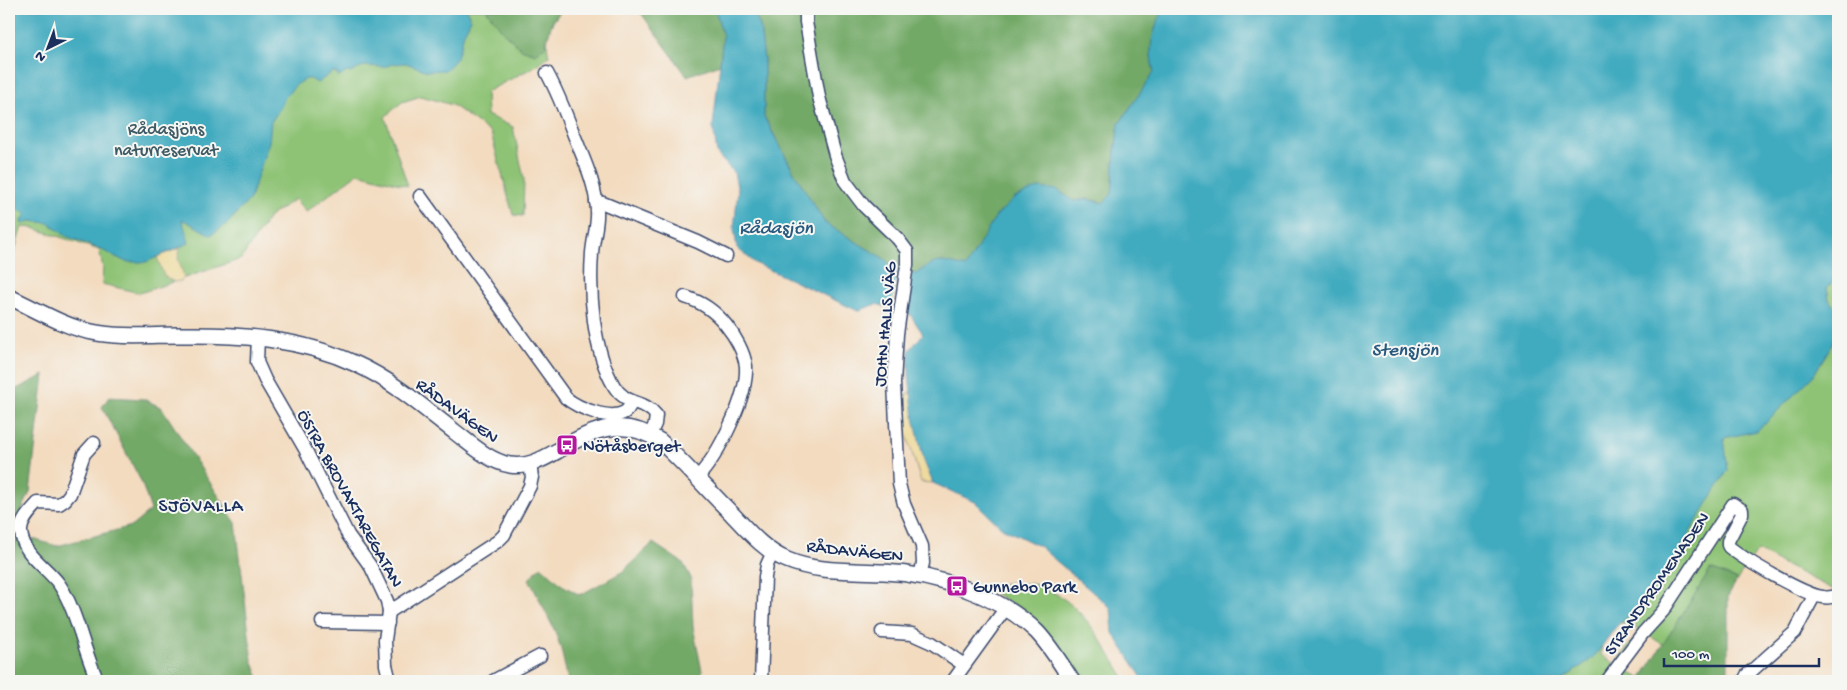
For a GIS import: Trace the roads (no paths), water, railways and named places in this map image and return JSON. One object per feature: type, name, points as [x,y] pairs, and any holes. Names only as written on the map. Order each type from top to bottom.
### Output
[{"type":"street","name":"JOHN HALLS VÄG","points":[[806,9],[806,22],[819,97],[835,155],[845,181],[864,206],[903,244],[907,251],[907,265],[898,317],[894,383],[899,484],[904,504],[922,546],[923,563],[920,576]]},
{"type":"street","points":[[547,72],[556,88],[592,179],[597,218],[592,250],[591,278],[598,339],[606,372],[615,388],[632,402],[648,407],[656,415],[655,424],[650,435]]},
{"type":"street","points":[[420,196],[566,398],[582,410],[610,414],[625,412],[632,402]]},
{"type":"street","points":[[596,202],[603,203],[684,236],[726,256]]},
{"type":"street","name":"RÅDAVÄGEN","points":[[9,297],[68,325],[92,332],[128,336],[204,334],[258,337],[315,348],[359,365],[390,383],[489,457],[511,465],[530,465],[586,434],[608,428],[628,428],[650,435],[674,454],[750,533],[772,552],[802,565],[818,568],[920,576],[963,588],[1020,618],[1037,633],[1072,681]]},
{"type":"street","points":[[685,297],[704,304],[720,317],[738,343],[746,365],[743,389],[736,411],[716,452],[697,478]]},
{"type":"street","name":"ÖSTRA BROVAKTAREGATAN","points":[[258,337],[257,362],[265,380],[305,449],[348,535],[371,567],[387,601],[388,617],[384,640],[390,681]]},
{"type":"street","points":[[94,443],[84,454],[70,494],[59,504],[38,504],[26,516],[21,531],[25,547],[60,585],[74,617],[92,670],[98,681]]},
{"type":"street","points":[[322,622],[388,617],[498,541],[504,535],[530,486],[532,477],[530,465]]},
{"type":"street","name":"STRANDPROMENADEN","points":[[1606,681],[1643,633],[1663,611],[1733,504],[1742,510],[1742,514],[1728,541],[1729,547],[1774,575],[1814,596]]},
{"type":"street","points":[[760,681],[764,577],[772,552]]},
{"type":"street","points":[[1744,681],[1747,675],[1795,632],[1814,596],[1825,598],[1838,595]]},
{"type":"street","points":[[953,681],[1005,609]]},
{"type":"street","points":[[882,632],[912,634],[932,643],[964,665]]},
{"type":"street","points":[[493,681],[540,656]]},
{"type":"water","name":"Rådasjöns naturreservat","points":[[9,9],[466,9],[471,19],[464,33],[457,58],[446,70],[427,71],[406,63],[384,67],[363,66],[339,77],[337,73],[333,72],[317,83],[311,79],[306,79],[296,85],[285,97],[271,122],[269,142],[250,199],[228,223],[211,235],[182,219],[189,243],[146,262],[126,262],[100,249],[66,236],[49,223],[30,221],[22,224],[21,222],[26,214],[16,208],[12,209],[9,214]]},
{"type":"water","name":"Stensjön","points":[[715,9],[751,9],[760,26],[764,61],[764,117],[795,174],[825,223],[886,260],[894,270],[916,274],[929,265],[940,262],[966,267],[996,216],[1015,198],[1038,188],[1058,190],[1073,201],[1088,199],[1103,203],[1112,194],[1119,124],[1154,72],[1151,54],[1152,40],[1163,9],[1838,9],[1838,278],[1827,287],[1829,300],[1838,311],[1838,334],[1813,376],[1757,431],[1724,438],[1728,470],[1673,560],[1647,597],[1615,628],[1594,657],[1561,681],[1144,681],[1113,633],[1111,608],[1039,546],[1002,528],[975,502],[933,483],[924,461],[914,418],[909,375],[909,351],[923,334],[909,313],[876,304],[858,311],[755,263],[737,248],[734,229],[738,191],[734,173],[717,154],[713,126],[723,36]]},
{"type":"place","name":"Nötåsberget","points":[[567,445]]},
{"type":"place","name":"Gunnebo Park","points":[[957,586]]},
{"type":"district","name":"SJÖVALLA","points":[[201,504]]},
{"type":"water label","name":"Rådasjön","points":[[776,226]]}]
